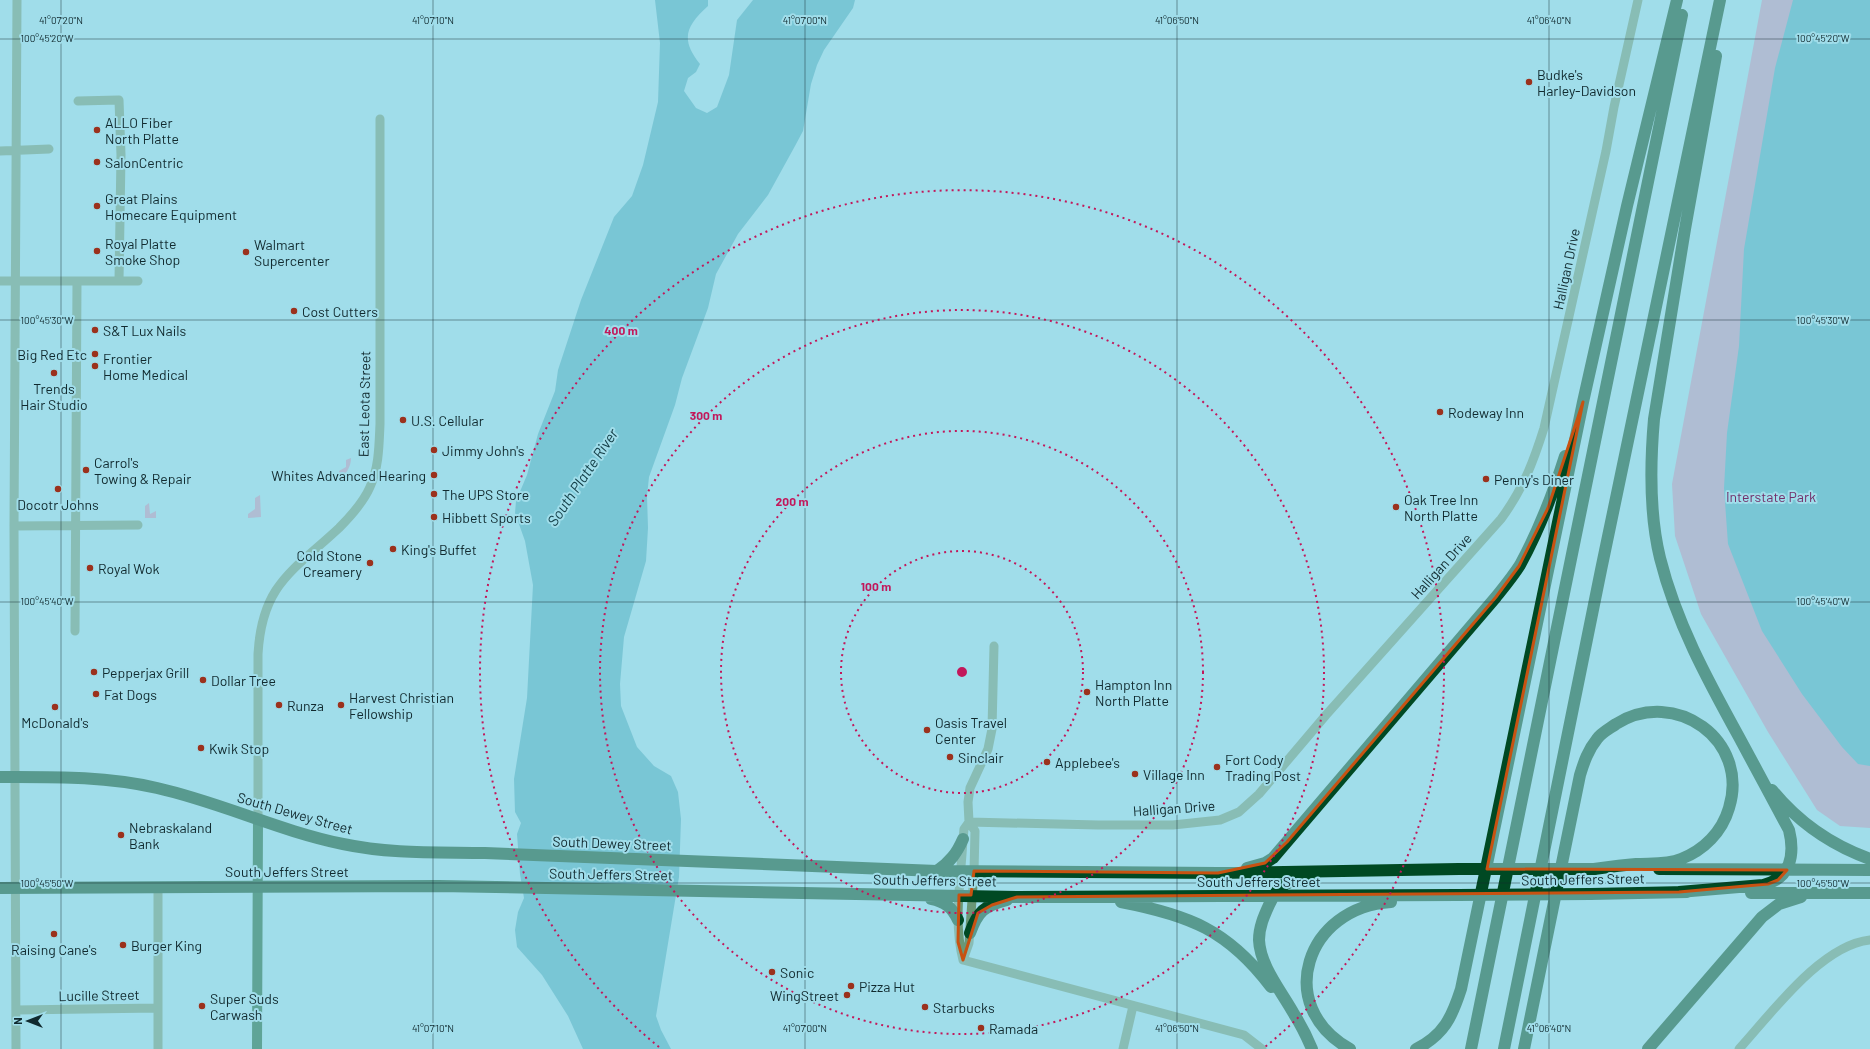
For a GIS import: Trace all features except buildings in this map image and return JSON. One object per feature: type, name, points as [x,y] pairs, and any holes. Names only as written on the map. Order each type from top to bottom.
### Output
[{"type":"highway","points":[[1416,1049],[1436,1037],[1446,1025],[1455,1008],[1461,989],[1583,402],[1627,206],[1677,0]]},
{"type":"highway","points":[[1471,1049],[1684,0]]},
{"type":"highway","points":[[1504,1049],[1604,554],[1720,0]]},
{"type":"highway","points":[[1679,892],[1768,884],[1778,880],[1787,870],[1791,850],[1789,830],[1700,666],[1683,629],[1660,556],[1655,529],[1651,479],[1654,419],[1687,221],[1727,0]]},
{"type":"highway","points":[[1218,873],[1259,866],[1273,858],[1496,597],[1519,566],[1548,508],[1583,402]]},
{"type":"highway","points":[[1524,1049],[1580,775],[1588,752],[1597,738],[1607,730],[1634,715],[1653,711],[1669,712],[1682,715],[1696,721],[1715,738],[1724,751],[1729,761],[1732,776],[1734,791],[1731,803],[1727,817],[1717,833],[1708,843],[1694,853],[1679,860],[1594,869]]},
{"type":"highway","points":[[1760,775],[1781,800],[1812,829],[1839,846],[1870,859]]},
{"type":"highway","name":"South Dewey Street","points":[[0,776],[77,777],[136,784],[178,793],[308,836],[368,848],[417,852],[705,861]]},
{"type":"highway","points":[[937,871],[950,861],[957,852],[963,839]]},
{"type":"highway","name":"South Jeffers Street","points":[[705,861],[937,871],[1218,873],[1458,869],[1870,870]]},
{"type":"highway","points":[[1311,1049],[1297,1019],[1270,973],[1262,954],[1260,940],[1261,925],[1273,896],[1278,888],[1287,882],[1355,878],[1381,871]]},
{"type":"highway","name":"South Jeffers Street","points":[[0,888],[492,886],[1017,897],[1458,895],[1679,892],[1870,893]]},
{"type":"highway","points":[[1648,1049],[1762,917],[1779,904],[1818,893]]},
{"type":"highway","points":[[914,894],[945,902],[951,908],[958,920]]},
{"type":"highway","points":[[1350,1049],[1331,1037],[1323,1028],[1316,1018],[1311,1004],[1308,989],[1309,965],[1312,953],[1322,935],[1344,915],[1358,908],[1378,903],[1458,895]]},
{"type":"highway","points":[[970,932],[976,916],[981,911],[998,902],[1017,897]]},
{"type":"highway","points":[[1089,897],[1163,910],[1186,918],[1215,933],[1245,956],[1271,986],[1311,1049]]},
{"type":"main road","name":"East Leota Street","points":[[257,1049],[258,820]]},
{"type":"street","points":[[16,1049],[14,526],[17,0]]},
{"type":"street","name":"Halligan Drive","points":[[969,822],[1173,825],[1220,820],[1239,812],[1259,794],[1326,715],[1473,552],[1501,518],[1512,503],[1533,463],[1544,428],[1638,0]]},
{"type":"street","points":[[78,101],[119,100],[121,155],[119,281]]},
{"type":"street","name":"East Leota Street","points":[[258,820],[258,671],[259,639],[264,615],[281,581],[294,566],[335,532],[356,510],[370,488],[377,467],[380,424],[380,119]]},
{"type":"street","points":[[0,151],[49,149]]},
{"type":"street","points":[[75,631],[77,281]]},
{"type":"street","points":[[0,282],[138,281]]},
{"type":"street","points":[[14,526],[138,525]]},
{"type":"street","points":[[963,960],[958,942],[958,920],[974,871],[975,831],[969,822],[968,802],[970,788],[988,749],[992,729],[994,646]]},
{"type":"street","points":[[963,960],[969,943],[970,932],[962,871],[964,829],[969,822]]},
{"type":"street","points":[[158,887],[158,1049]]},
{"type":"street","points":[[1740,1049],[1803,979],[1824,960],[1861,941],[1870,940]]},
{"type":"street","points":[[963,960],[1244,1035],[1262,1049]]},
{"type":"street","points":[[1123,1049],[1133,1006]]},
{"type":"street","name":"Lucille Street","points":[[16,1010],[158,1008]]},
{"type":"highlighted area","points":[[1583,402],[1487,869],[1787,870],[1778,880],[1768,884],[1679,892],[1017,897],[992,905],[978,913],[963,960],[958,942],[959,895],[971,895],[974,871],[1218,873],[1265,863],[1287,842],[1496,597],[1519,566],[1548,508]]},
{"type":"green space","name":"Interstate Park","points":[[1762,0],[1870,0],[1870,828],[1840,826],[1817,810],[1768,732],[1701,614],[1675,536],[1672,484]]},
{"type":"green space","points":[[351,458],[348,470],[339,480],[339,471],[346,467],[346,460]]},
{"type":"green space","points":[[260,495],[261,517],[248,518],[248,514],[255,509],[255,498]]},
{"type":"green space","points":[[149,503],[150,514],[156,511],[156,518],[145,518],[145,506]]},
{"type":"water","name":"South Platte River","points":[[655,0],[708,0],[708,6],[695,20],[688,33],[690,47],[700,64],[696,72],[688,78],[684,91],[696,108],[707,113],[717,107],[729,75],[737,20],[753,0],[855,0],[853,8],[824,50],[817,65],[811,84],[803,131],[768,195],[738,234],[716,274],[708,308],[682,378],[675,405],[649,477],[647,496],[648,528],[646,561],[624,637],[620,684],[621,706],[637,747],[654,766],[671,776],[678,792],[681,819],[679,877],[656,1016],[661,1030],[671,1049],[583,1049],[568,1016],[542,975],[517,947],[515,930],[518,912],[524,898],[520,874],[517,834],[521,823],[515,812],[514,779],[527,698],[533,585],[525,541],[515,513],[516,501],[527,475],[538,434],[555,391],[558,370],[581,300],[614,217],[632,196],[643,165],[658,102],[660,43]]},
{"type":"water","name":"Interstate Park","points":[[1793,0],[1870,0],[1870,766],[1858,764],[1842,747],[1802,694],[1762,631],[1728,544],[1724,488],[1727,433],[1739,346],[1744,249],[1775,68]]},
{"type":"place","name":"Budke's Harley-Davidson","points":[[1529,82]]},
{"type":"place","name":"ALLO Fiber North Platte","points":[[97,130]]},
{"type":"place","name":"SalonCentric","points":[[97,162]]},
{"type":"place","name":"Great Plains Homecare Equipment","points":[[97,206]]},
{"type":"place","name":"Royal Platte Smoke Shop","points":[[97,251]]},
{"type":"place","name":"Walmart Supercenter","points":[[246,252]]},
{"type":"place","name":"Cost Cutters","points":[[294,311]]},
{"type":"place","name":"S&T Lux Nails","points":[[95,330]]},
{"type":"place","name":"Big Red Etc","points":[[95,354]]},
{"type":"place","name":"Frontier Home Medical","points":[[95,366]]},
{"type":"place","name":"Trends Hair Studio","points":[[54,373]]},
{"type":"place","name":"Rodeway Inn","points":[[1440,412]]},
{"type":"place","name":"U.S. Cellular","points":[[403,420]]},
{"type":"place","name":"Jimmy John's","points":[[434,450]]},
{"type":"place","name":"Carrol's Towing & Repair","points":[[86,470]]},
{"type":"place","name":"Whites Advanced Hearing","points":[[434,475]]},
{"type":"place","name":"Penny's Diner","points":[[1486,479]]},
{"type":"place","name":"Docotr Johns","points":[[58,489]]},
{"type":"place","name":"The UPS Store","points":[[434,494]]},
{"type":"place","name":"Oak Tree Inn North Platte","points":[[1396,507]]},
{"type":"place","name":"Hibbett Sports","points":[[434,517]]},
{"type":"place","name":"King's Buffet","points":[[393,549]]},
{"type":"place","name":"Cold Stone Creamery","points":[[370,563]]},
{"type":"place","name":"Royal Wok","points":[[90,568]]},
{"type":"place","name":"Pepperjax Grill","points":[[94,672]]},
{"type":"place","name":"Dollar Tree","points":[[203,680]]},
{"type":"place","name":"Hampton Inn North Platte","points":[[1087,692]]},
{"type":"place","name":"Fat Dogs","points":[[96,694]]},
{"type":"place","name":"Runza","points":[[279,705]]},
{"type":"place","name":"Harvest Christian Fellowship","points":[[341,705]]},
{"type":"place","name":"McDonald's","points":[[55,707]]},
{"type":"place","name":"Oasis Travel Center","points":[[927,730]]},
{"type":"place","name":"Kwik Stop","points":[[201,748]]},
{"type":"place","name":"Sinclair","points":[[950,757]]},
{"type":"place","name":"Applebee's","points":[[1047,762]]},
{"type":"place","name":"Fort Cody Trading Post","points":[[1217,767]]},
{"type":"place","name":"Village Inn","points":[[1135,774]]},
{"type":"place","name":"Nebraskaland Bank","points":[[121,835]]},
{"type":"place","name":"Raising Cane's","points":[[54,934]]},
{"type":"place","name":"Burger King","points":[[123,945]]},
{"type":"place","name":"Sonic","points":[[772,972]]},
{"type":"place","name":"Pizza Hut","points":[[851,986]]},
{"type":"place","name":"WingStreet","points":[[847,995]]},
{"type":"place","name":"Super Suds Carwash","points":[[202,1006]]},
{"type":"place","name":"Starbucks","points":[[925,1007]]},
{"type":"place","name":"Ramada","points":[[981,1028]]}]
